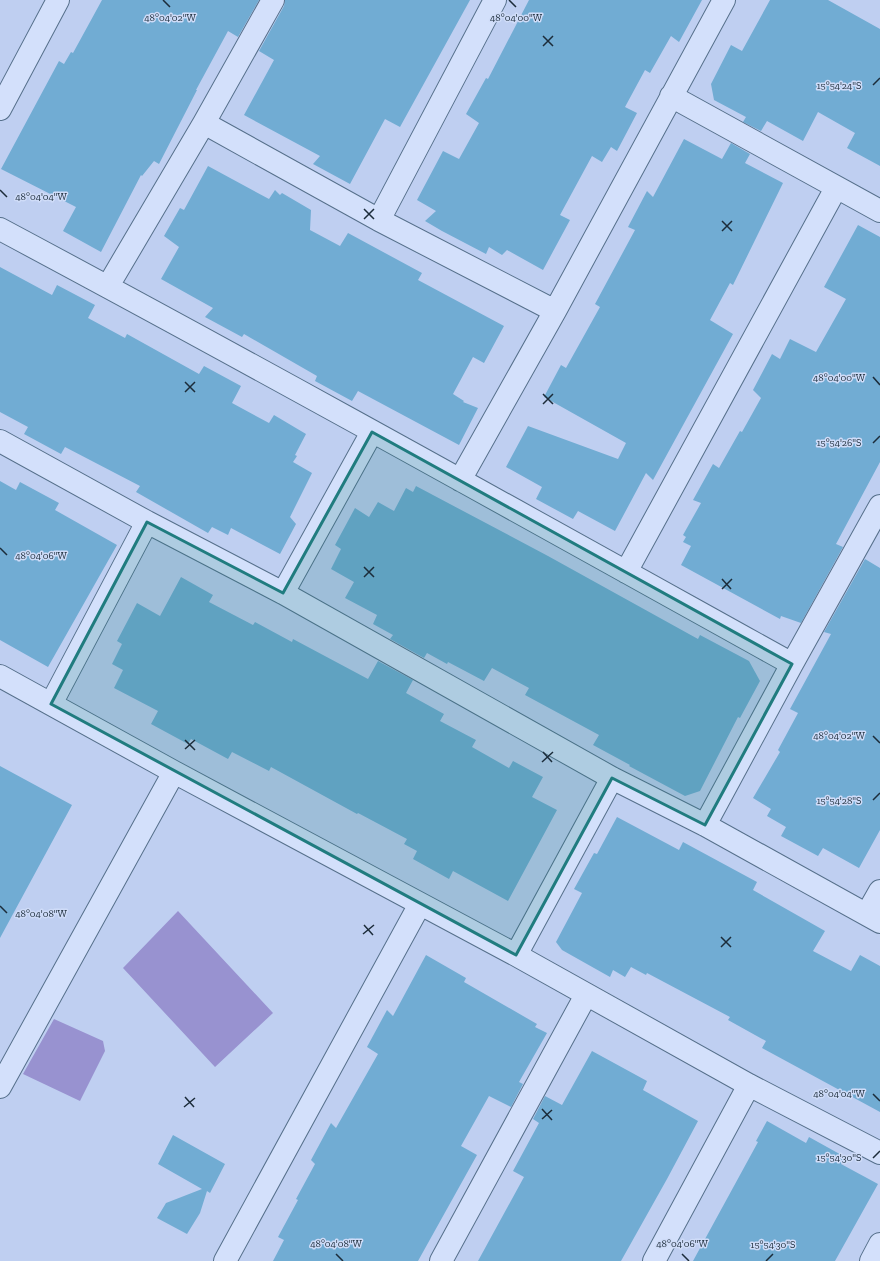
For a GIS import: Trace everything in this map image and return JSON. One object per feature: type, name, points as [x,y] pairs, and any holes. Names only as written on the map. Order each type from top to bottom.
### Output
[{"type":"street","points":[[0,109],[58,0]]},
{"type":"street","points":[[108,286],[204,123],[273,0]]},
{"type":"street","points":[[379,220],[495,0]]},
{"type":"street","points":[[460,480],[555,311],[724,0]]},
{"type":"street","points":[[671,96],[880,211]]},
{"type":"street","points":[[204,123],[379,220],[555,311]]},
{"type":"street","points":[[626,572],[836,188]]},
{"type":"street","points":[[0,229],[108,286],[792,664]]},
{"type":"street","points":[[283,593],[372,432]]},
{"type":"street","points":[[0,441],[147,522],[283,593],[612,778],[705,826],[873,918],[880,891]]},
{"type":"street","points":[[705,826],[792,664],[880,506]]},
{"type":"street","points":[[51,704],[147,522]]},
{"type":"street","points":[[0,676],[174,772],[516,955],[749,1085],[880,1153]]},
{"type":"street","points":[[0,1087],[174,772]]},
{"type":"street","points":[[516,955],[612,778]]},
{"type":"street","points":[[225,1261],[420,904]]},
{"type":"street","points":[[441,1261],[586,995]]},
{"type":"street","points":[[654,1261],[749,1085]]},
{"type":"street","points":[[871,1261],[880,1244]]},
{"type":"highlighted area","points":[[372,432],[792,664],[705,825],[612,778],[516,955],[51,704],[147,522],[283,593]]},
{"type":"shaded area","points":[[178,911],[273,1013],[215,1067],[123,968]]},
{"type":"shaded area","points":[[54,1019],[103,1041],[105,1051],[80,1101],[23,1074]]},
{"type":"building","points":[[102,0],[259,0],[238,37],[228,31],[196,90],[159,164],[154,161],[142,176],[141,175],[101,252],[63,231],[76,207],[1,169],[59,61],[64,64],[71,52],[73,53]]},
{"type":"building","points":[[285,0],[470,0],[400,127],[385,119],[350,184],[313,164],[320,156],[244,115],[274,60],[259,51],[284,6]]},
{"type":"building","points":[[529,0],[702,0],[679,42],[671,36],[650,73],[645,70],[625,107],[637,113],[617,151],[611,147],[602,162],[592,156],[560,215],[570,220],[543,270],[507,250],[502,255],[489,247],[486,254],[442,231],[425,221],[436,211],[417,200],[443,151],[459,159],[479,123],[466,114],[486,78],[488,79]]},
{"type":"building","points":[[770,0],[828,0],[880,29],[880,166],[847,148],[855,133],[818,112],[803,141],[767,121],[761,131],[743,122],[746,117],[714,100],[711,84],[731,45],[742,51]]},
{"type":"building","points":[[684,139],[722,159],[731,143],[750,154],[745,163],[783,183],[733,285],[730,283],[710,320],[733,334],[653,480],[646,473],[615,531],[578,511],[573,519],[536,499],[542,487],[506,467],[528,426],[618,459],[626,443],[544,397],[561,365],[566,368],[600,307],[595,304],[635,230],[628,227],[647,191],[653,197]]},
{"type":"building","points":[[208,166],[269,199],[275,190],[280,195],[282,193],[311,210],[310,230],[340,246],[348,233],[422,273],[418,280],[504,326],[484,363],[473,357],[453,394],[464,401],[463,402],[478,408],[459,445],[358,391],[352,401],[315,381],[317,376],[244,334],[242,337],[205,317],[213,308],[161,279],[179,247],[164,236],[180,208],[184,210]]},
{"type":"building","points":[[858,225],[880,237],[880,462],[836,544],[843,547],[801,623],[781,616],[780,619],[681,565],[691,546],[683,542],[686,537],[683,535],[701,503],[693,500],[713,464],[719,468],[740,431],[742,432],[761,398],[753,390],[772,354],[780,359],[790,339],[816,352],[846,299],[824,287]]},
{"type":"building","points":[[0,267],[52,295],[57,285],[95,305],[88,318],[125,338],[127,334],[199,374],[204,366],[241,386],[232,403],[269,423],[274,415],[306,434],[293,462],[312,473],[290,517],[296,524],[280,554],[231,528],[228,535],[212,527],[208,533],[136,492],[140,486],[65,447],[61,454],[24,434],[28,427],[0,412]]},
{"type":"building","points":[[0,481],[16,490],[20,482],[59,503],[55,510],[117,545],[48,667],[0,640]]},
{"type":"building","points":[[416,486],[548,556],[698,639],[700,635],[749,661],[760,681],[740,718],[738,717],[700,791],[685,796],[593,745],[599,735],[525,695],[529,688],[492,668],[484,681],[427,653],[424,658],[390,639],[393,635],[373,624],[377,615],[345,598],[354,582],[331,569],[341,549],[335,545],[355,508],[369,517],[378,502],[394,511],[406,488],[413,492]]},
{"type":"building","points":[[865,559],[880,568],[880,830],[859,868],[823,848],[818,856],[781,836],[786,827],[767,816],[771,809],[753,798],[780,752],[778,750],[798,713],[790,709],[831,634],[824,632]]},
{"type":"building","points":[[181,577],[213,595],[209,602],[253,625],[255,622],[292,642],[293,639],[368,679],[378,661],[413,680],[406,693],[444,714],[440,721],[476,740],[472,747],[509,768],[513,761],[543,777],[532,797],[557,810],[508,901],[453,871],[449,879],[413,859],[417,851],[404,844],[407,839],[358,813],[357,814],[271,767],[269,771],[232,752],[228,759],[191,739],[188,744],[151,724],[158,711],[114,688],[123,670],[112,664],[122,644],[117,641],[137,603],[160,616]]},
{"type":"building","points":[[0,766],[72,805],[0,938]]},
{"type":"building","points":[[617,817],[679,850],[683,842],[757,882],[753,890],[825,931],[813,951],[851,971],[860,955],[880,966],[880,1112],[762,1048],[766,1041],[728,1020],[730,1017],[647,973],[646,975],[631,967],[625,977],[613,970],[610,977],[562,950],[556,942],[582,893],[574,889],[594,853],[597,854]]},
{"type":"building","points":[[426,955],[466,978],[464,982],[537,1024],[535,1027],[547,1033],[519,1082],[523,1084],[511,1107],[489,1096],[461,1146],[477,1155],[418,1261],[273,1261],[284,1240],[278,1237],[315,1164],[311,1160],[331,1123],[336,1128],[378,1054],[367,1047],[387,1010],[393,1016]]},
{"type":"building","points":[[592,1051],[647,1081],[643,1090],[698,1121],[667,1179],[621,1261],[478,1261],[524,1177],[513,1171],[539,1123],[533,1119],[545,1096],[562,1105]]},
{"type":"building","points":[[767,1121],[806,1143],[809,1137],[845,1157],[841,1164],[878,1184],[835,1261],[693,1261],[758,1142],[756,1141]]},
{"type":"building","points":[[173,1135],[225,1164],[210,1193],[207,1191],[200,1213],[187,1234],[157,1218],[166,1203],[202,1189],[158,1164]]}]
